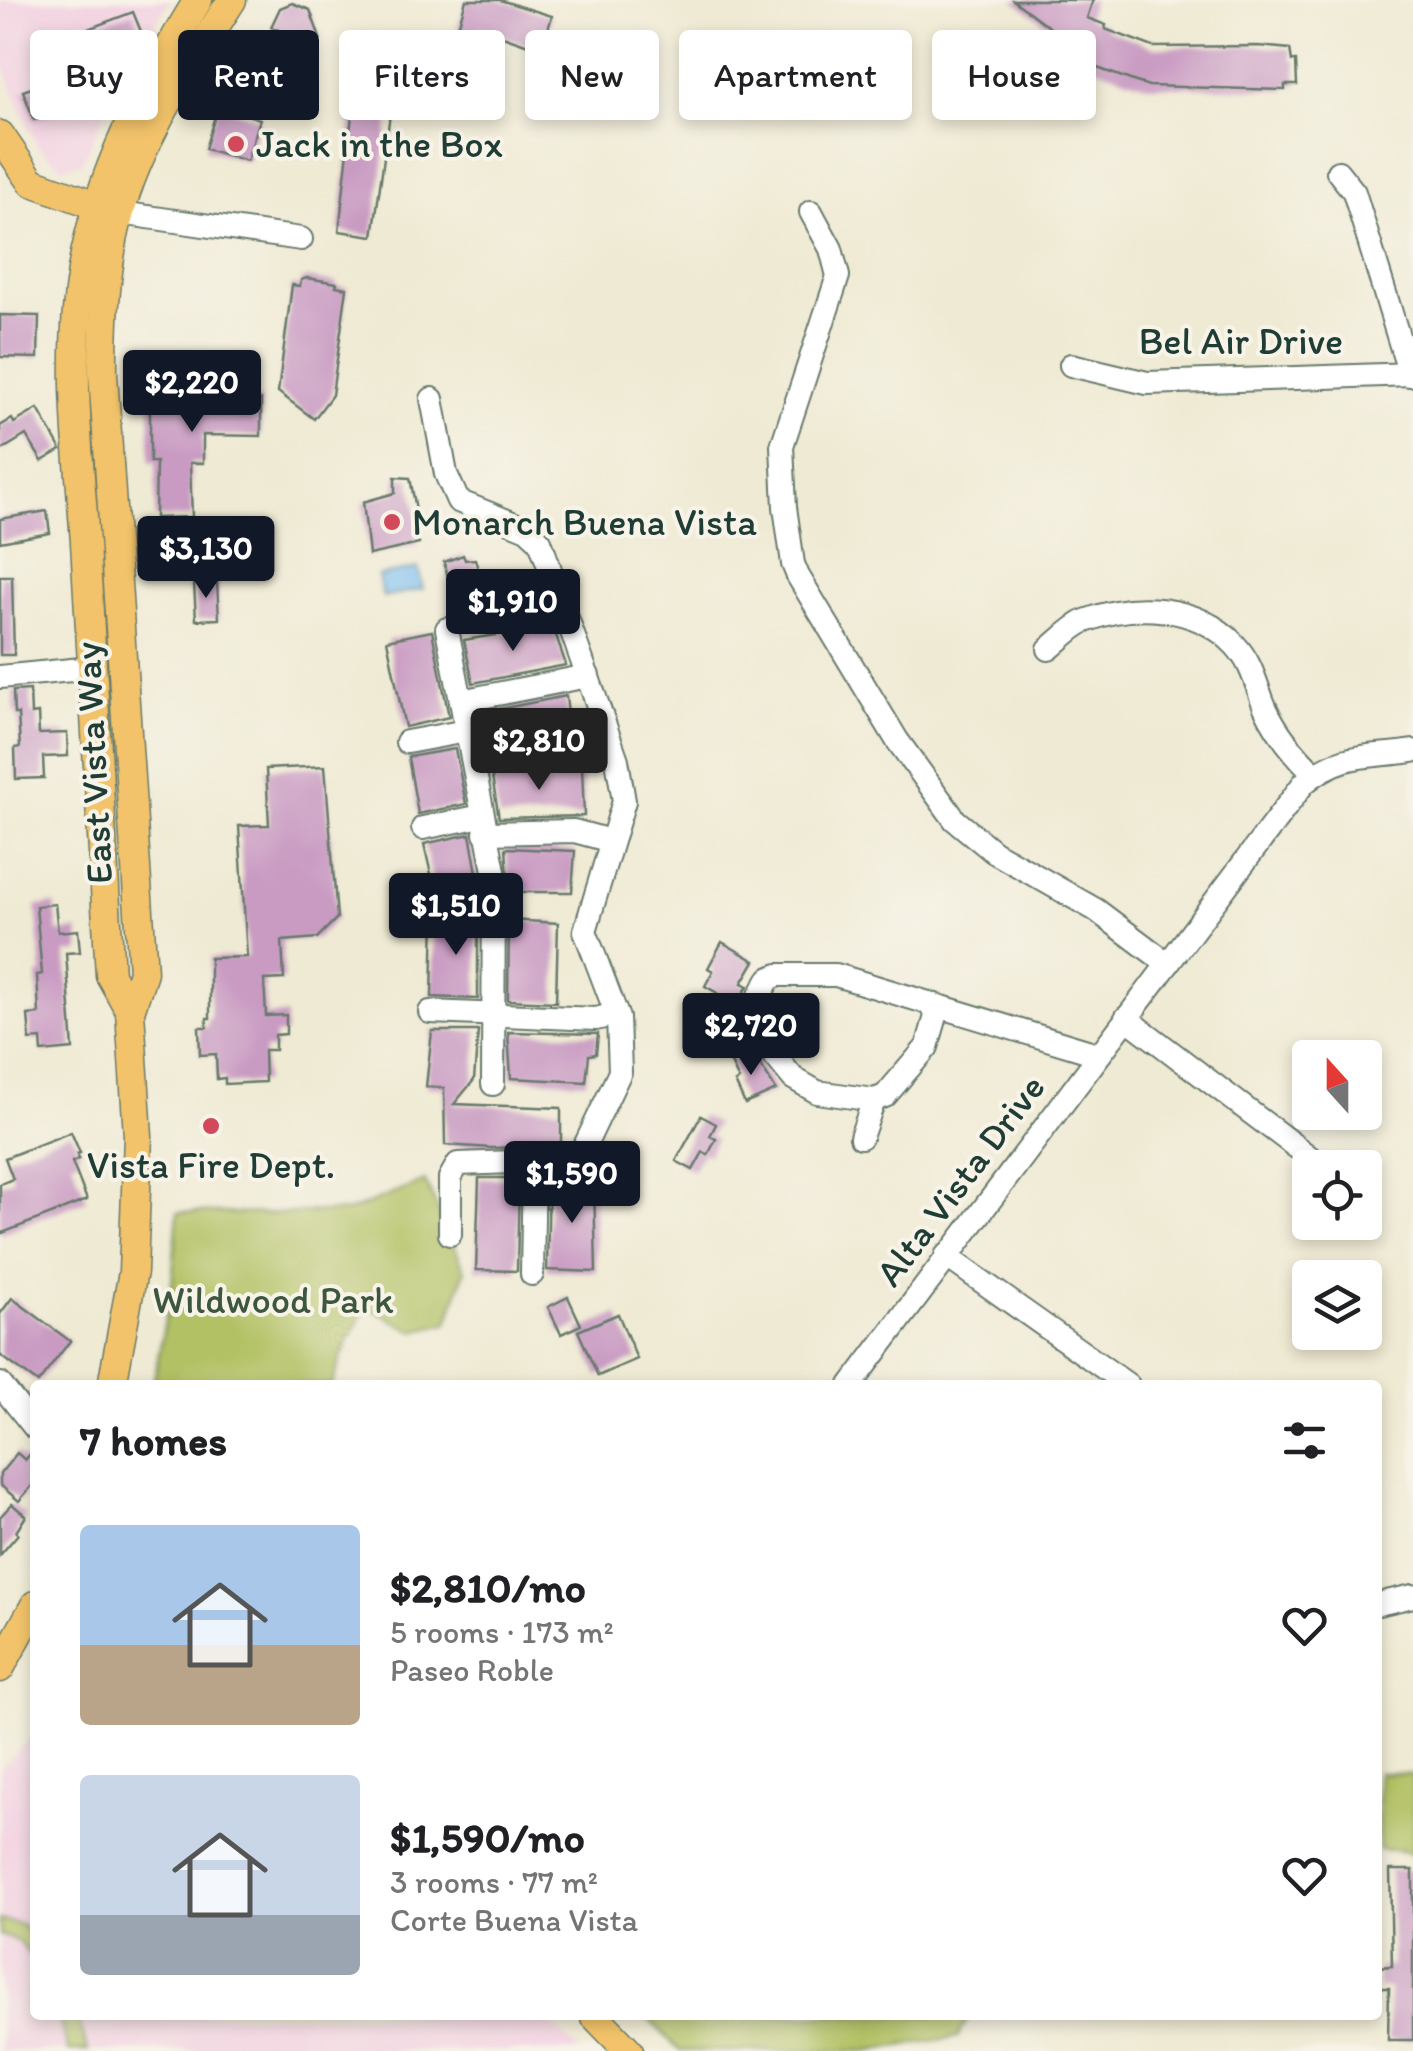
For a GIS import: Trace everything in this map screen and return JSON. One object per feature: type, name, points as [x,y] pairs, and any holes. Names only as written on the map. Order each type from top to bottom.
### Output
[{"type":"main road","name":"East Vista Way","points":[[113,1380],[133,1272],[137,1218],[138,1136],[130,1011],[143,972],[103,373],[109,210],[104,182],[129,122],[198,0]]},
{"type":"main road","name":"East Vista Way","points":[[130,1011],[110,975],[85,553],[77,310],[82,267],[109,210],[165,106],[232,0]]},
{"type":"main road","points":[[0,135],[32,182],[109,210]]},
{"type":"main road","points":[[85,553],[96,563],[101,582],[106,658],[109,663],[125,667]]},
{"type":"main road","points":[[0,1668],[30,1615]]},
{"type":"main road","points":[[599,2020],[629,2051]]},
{"type":"street","points":[[1338,172],[1354,192],[1412,374]]},
{"type":"street","points":[[109,210],[300,239]]},
{"type":"street","points":[[811,212],[832,249],[838,276],[782,446],[785,507],[798,576],[897,740],[955,820],[994,852],[1096,910],[1168,964]]},
{"type":"street","name":"Bel Air Drive","points":[[1071,365],[1148,382],[1412,374]]},
{"type":"street","points":[[432,399],[446,474],[458,501],[527,528],[540,541],[618,760],[624,802],[585,931],[616,1014],[620,1072],[582,1154],[571,1160],[458,1164],[450,1178],[450,1234]]},
{"type":"street","points":[[1049,649],[1082,622],[1118,611],[1142,608],[1186,615],[1208,624],[1236,645],[1255,674],[1265,707],[1293,753],[1315,774]]},
{"type":"street","points":[[447,628],[494,871],[493,1084]]},
{"type":"street","points":[[0,677],[92,668]]},
{"type":"street","points":[[461,701],[588,676]]},
{"type":"street","points":[[407,742],[466,731]]},
{"type":"street","name":"Alta Vista Drive","points":[[855,1380],[1304,783],[1354,756],[1413,751]]},
{"type":"street","points":[[423,828],[484,824],[574,831],[611,841]]},
{"type":"street","points":[[933,1006],[936,1016],[927,1047],[885,1096],[874,1100],[818,1092],[793,1078],[766,1045],[759,1022],[760,995],[769,979],[778,975],[836,975],[1098,1054]]},
{"type":"street","points":[[430,1012],[596,1019],[616,1014]]},
{"type":"street","points":[[1126,1018],[1300,1150]]},
{"type":"street","points":[[861,1137],[874,1100]]},
{"type":"street","points":[[532,1274],[534,1161]]},
{"type":"street","points":[[946,1256],[1121,1380]]},
{"type":"street","points":[[0,1384],[30,1422]]},
{"type":"street","points":[[1382,1603],[1413,1596]]},
{"type":"shaded area","points":[[0,0],[170,0],[152,30],[30,30],[30,120],[102,120],[82,163],[63,167],[39,148],[0,58]]},
{"type":"shaded area","points":[[30,1738],[30,2020],[548,2020],[580,2051],[0,2051],[0,1769]]},
{"type":"green space","name":"Wildwood Park","points":[[425,1181],[465,1270],[448,1323],[414,1331],[366,1306],[334,1380],[154,1380],[172,1284],[178,1212],[350,1211]]},
{"type":"green space","points":[[1382,1773],[1413,1774],[1413,1855],[1382,1849]]},
{"type":"green space","points":[[0,1920],[21,1924],[30,1933],[30,1955],[17,1941],[0,1935]]},
{"type":"green space","points":[[59,2020],[79,2020],[88,2051],[68,2051]]},
{"type":"green space","points":[[650,2020],[967,2020],[958,2037],[864,2051],[680,2051]]},
{"type":"water","points":[[418,568],[423,589],[383,597],[378,576]]},
{"type":"building","points":[[466,0],[500,0],[552,16],[548,30],[525,30],[525,44],[505,37],[505,30],[457,30]]},
{"type":"building","points":[[1013,0],[1093,0],[1087,18],[1153,47],[1290,49],[1292,61],[1296,61],[1297,85],[1285,85],[1285,90],[1149,86],[1096,67],[1096,30],[1053,30]]},
{"type":"building","points":[[292,3],[310,10],[317,30],[271,27],[280,8]]},
{"type":"building","points":[[133,12],[140,30],[85,30]]},
{"type":"building","points":[[30,88],[30,109],[23,91]]},
{"type":"building","points":[[214,120],[260,120],[247,161],[205,149]]},
{"type":"building","points":[[351,120],[389,120],[373,236],[339,231]]},
{"type":"building","points":[[301,280],[347,288],[332,395],[314,419],[278,392],[292,285],[300,286]]},
{"type":"building","points":[[0,315],[39,316],[38,358],[0,357]]},
{"type":"building","points":[[158,380],[252,393],[252,400],[261,400],[261,436],[203,435],[203,463],[190,463],[192,517],[155,518],[156,462],[150,462],[150,386],[158,386]]},
{"type":"building","points":[[38,409],[61,450],[42,461],[26,435],[0,451],[0,426]]},
{"type":"building","name":"Monarch Buena Vista","points":[[395,477],[410,478],[419,544],[369,555],[363,502],[395,493]]},
{"type":"building","points":[[47,511],[50,533],[0,542],[0,519]]},
{"type":"building","points":[[463,555],[465,560],[475,559],[481,580],[468,581],[471,594],[454,600],[444,562]]},
{"type":"building","points":[[0,576],[12,576],[14,655],[0,655]]},
{"type":"building","points":[[217,582],[219,619],[196,620],[194,583]]},
{"type":"building","points":[[553,626],[566,665],[473,683],[464,640]]},
{"type":"building","points":[[432,631],[449,717],[405,727],[387,640]]},
{"type":"building","points":[[30,690],[31,714],[38,713],[39,734],[67,733],[68,756],[43,757],[44,778],[16,779],[15,748],[20,747],[13,691]]},
{"type":"building","points":[[566,696],[571,741],[488,759],[479,713]]},
{"type":"building","points":[[455,749],[466,804],[418,814],[408,757]]},
{"type":"building","points":[[325,766],[337,918],[317,938],[282,941],[284,979],[264,980],[266,1016],[286,1015],[286,1034],[275,1035],[275,1050],[264,1050],[265,1082],[225,1084],[225,1078],[217,1079],[216,1054],[200,1055],[199,1027],[207,1027],[210,1018],[210,958],[247,957],[239,826],[269,825],[266,769]]},
{"type":"building","points":[[582,767],[584,816],[499,818],[491,771]]},
{"type":"building","points":[[470,834],[479,884],[437,900],[424,844]]},
{"type":"building","points":[[506,848],[575,851],[572,892],[509,892]]},
{"type":"building","points":[[55,904],[58,932],[78,930],[80,952],[66,953],[73,1049],[42,1052],[41,1039],[30,1040],[28,1015],[39,1014],[37,975],[42,974],[36,906]]},
{"type":"building","points":[[434,916],[478,917],[478,999],[432,997]]},
{"type":"building","points":[[509,920],[558,923],[556,1002],[508,1000]]},
{"type":"building","points":[[722,942],[755,961],[742,983],[748,986],[737,1004],[705,986],[713,971],[708,968]]},
{"type":"building","points":[[432,1031],[478,1031],[474,1080],[454,1104],[561,1108],[561,1145],[445,1145],[444,1088],[426,1087]]},
{"type":"building","points":[[508,1032],[598,1034],[596,1054],[589,1055],[586,1082],[511,1078]]},
{"type":"building","points":[[752,1051],[776,1090],[745,1104],[730,1061]]},
{"type":"building","points":[[701,1116],[716,1124],[710,1136],[716,1139],[708,1155],[703,1152],[693,1170],[676,1161]]},
{"type":"building","points":[[71,1132],[80,1153],[79,1159],[72,1162],[87,1200],[0,1234],[0,1184],[13,1179],[5,1158]]},
{"type":"building","points":[[479,1178],[519,1178],[517,1271],[476,1270]]},
{"type":"building","points":[[549,1179],[594,1180],[596,1272],[547,1270]]},
{"type":"building","points":[[568,1297],[581,1325],[561,1334],[548,1307]]},
{"type":"building","points":[[12,1298],[70,1341],[40,1380],[34,1380],[0,1355],[0,1314]]},
{"type":"building","points":[[618,1314],[637,1359],[598,1376],[578,1331]]},
{"type":"building","points":[[17,1453],[25,1460],[30,1454],[30,1488],[19,1501],[0,1485],[0,1474]]},
{"type":"building","points":[[12,1504],[26,1516],[18,1534],[0,1555],[0,1517]]},
{"type":"building","points":[[1390,1870],[1413,1870],[1413,2040],[1388,2040],[1389,1988],[1382,1988],[1382,1967],[1392,1966]]},
{"type":"place","name":"Jack in the Box","points":[[236,144]]},
{"type":"place","name":"Monarch Buena Vista","points":[[392,522]]},
{"type":"place","name":"Vista Fire Dept.","points":[[211,1126]]}]
